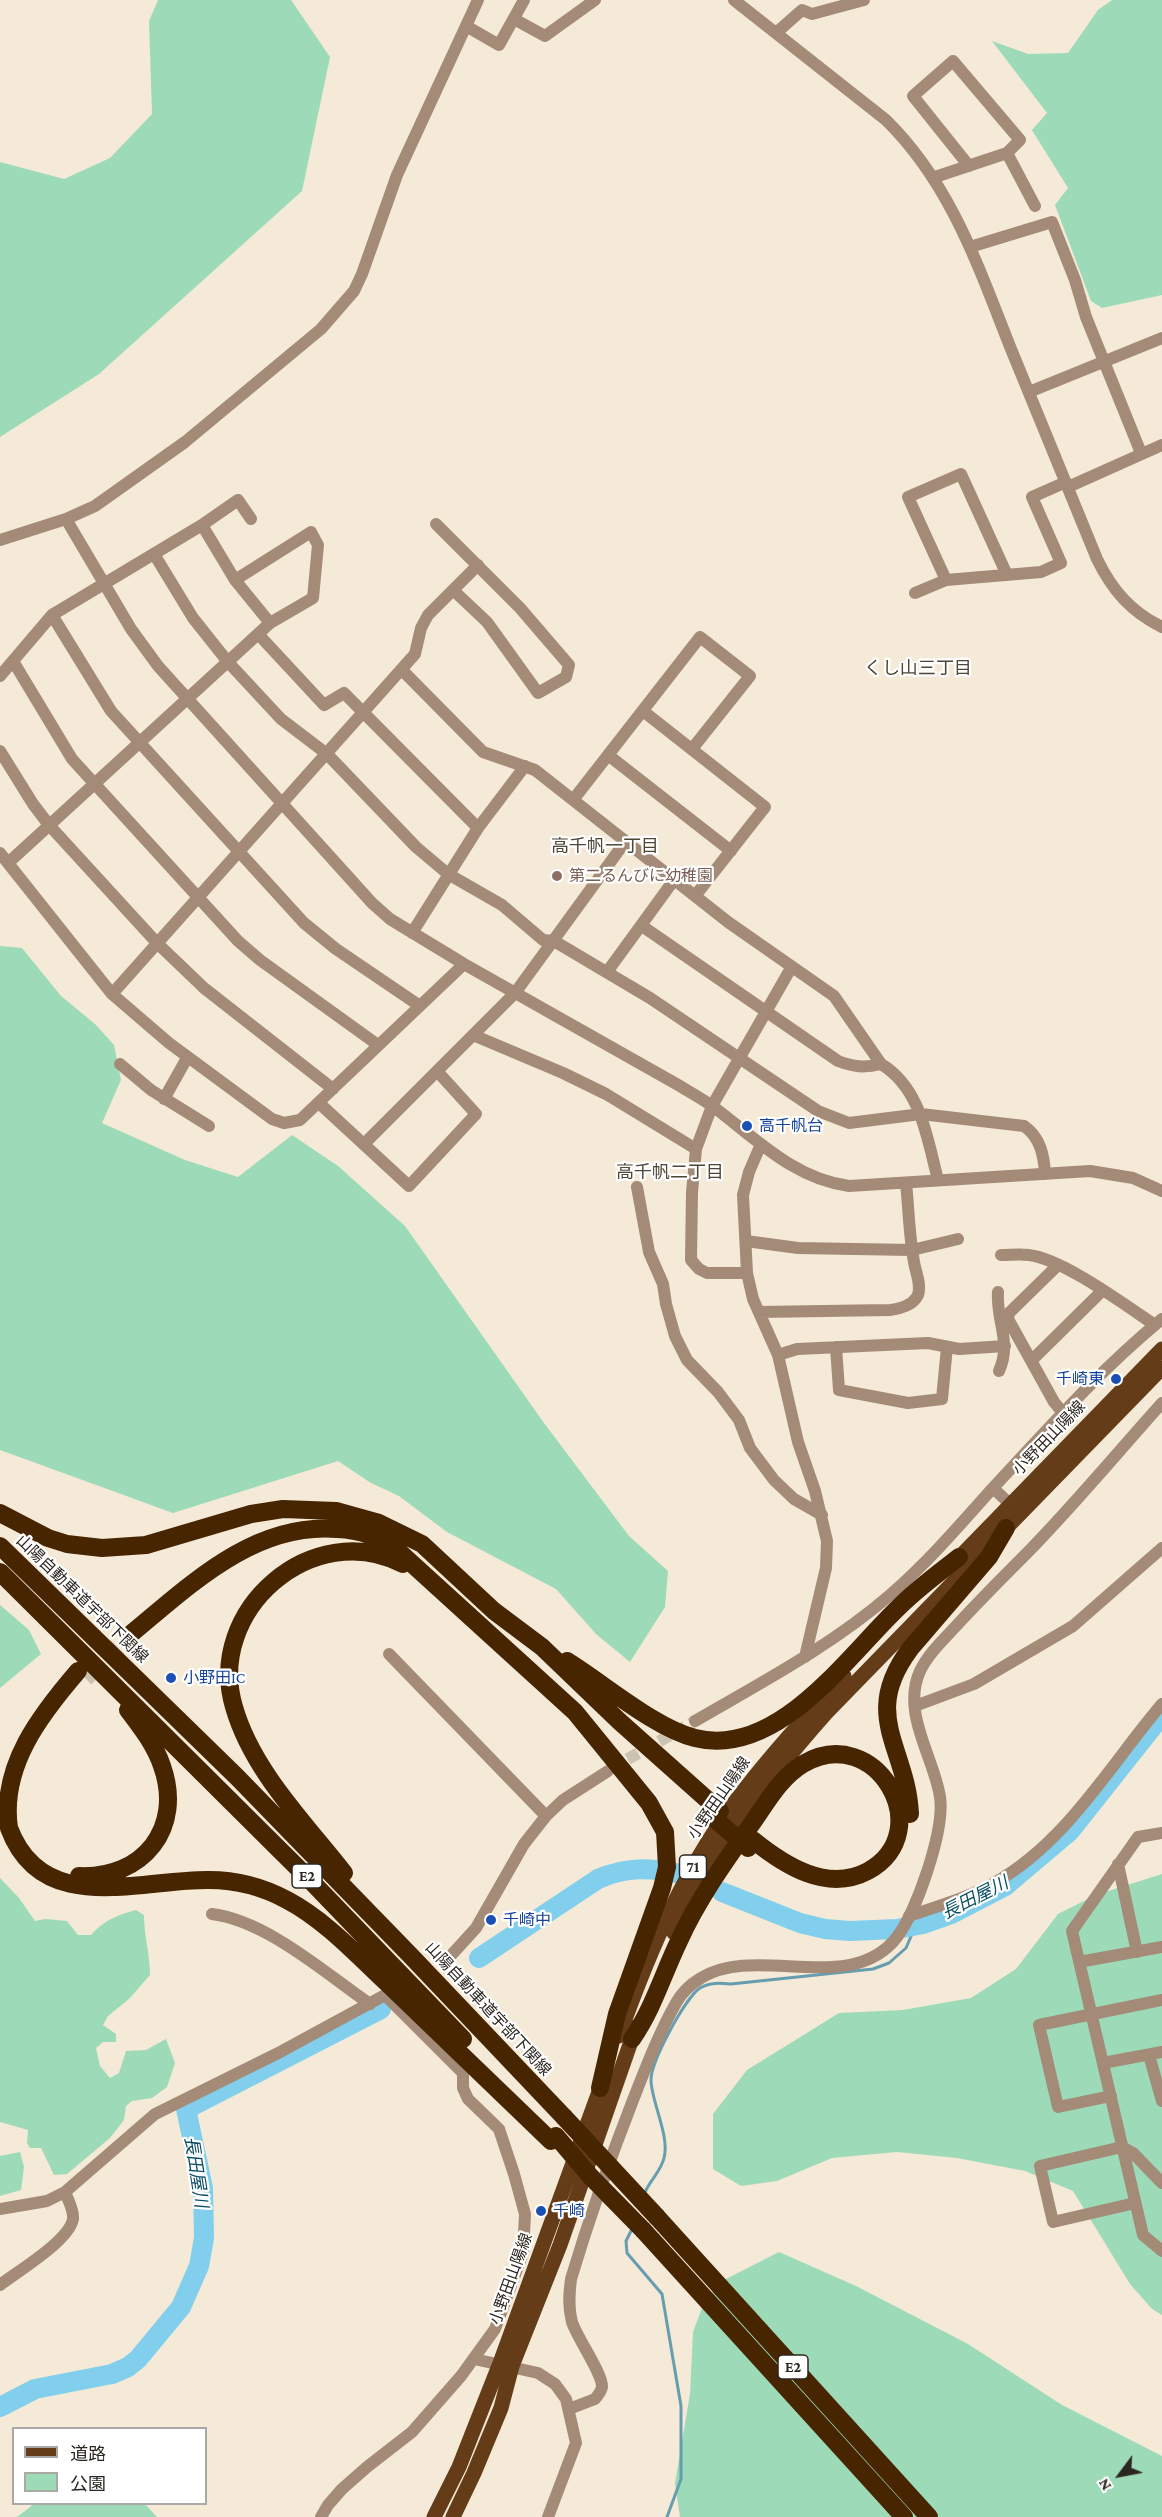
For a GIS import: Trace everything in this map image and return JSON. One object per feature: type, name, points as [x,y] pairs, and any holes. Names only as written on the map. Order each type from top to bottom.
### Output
[{"type":"highway","points":[[0,1513],[33,1532],[67,1544],[122,1549],[172,1539],[241,1517],[283,1509],[336,1511],[379,1523],[422,1544],[494,1611],[542,1647],[669,1728],[696,1738],[717,1741],[735,1738],[770,1726],[807,1701],[900,1605],[959,1557]]},
{"type":"highway","points":[[457,1578],[416,1546],[370,1526],[351,1520],[330,1518],[295,1521],[249,1536],[227,1550],[163,1594],[129,1629],[219,1564],[261,1541],[292,1531],[333,1528],[371,1535],[397,1550],[575,1712],[644,1797],[665,1832],[668,1867],[616,2014],[600,2088]]},
{"type":"highway","points":[[518,1660],[594,1709],[718,1815],[780,1872],[818,1888],[845,1890],[877,1878],[891,1865],[903,1848],[910,1818],[906,1786],[888,1724],[886,1708],[890,1682],[905,1656],[989,1557],[1006,1528]]},
{"type":"highway","name":"山陽自動車道宇部下関線","points":[[0,1546],[237,1777],[411,1956],[657,2217],[929,2517]]},
{"type":"highway","points":[[411,1956],[301,1818],[259,1760],[242,1730],[235,1710],[230,1675],[235,1640],[252,1604],[278,1577],[304,1562],[325,1554],[364,1551],[386,1555],[424,1574]]},
{"type":"highway","name":"E2","points":[[0,1572],[309,1878],[553,2139],[643,2230],[904,2517]]},
{"type":"highway","points":[[52,1623],[135,1720],[157,1754],[165,1776],[168,1804],[164,1826],[153,1846],[147,1854],[126,1869],[98,1877],[79,1876],[61,1871],[34,1852],[14,1819],[12,1788],[24,1755],[81,1675],[22,1740],[8,1768],[3,1792],[6,1822],[19,1849],[29,1861],[55,1879],[84,1888],[133,1887],[185,1880],[228,1881],[256,1887],[289,1901],[348,1947],[553,2139]]},
{"type":"highway","points":[[542,1647],[718,1815]]},
{"type":"highway","points":[[632,2039],[647,2018],[679,1940],[696,1908],[783,1780],[813,1759],[834,1755],[854,1757],[878,1770],[892,1789],[898,1805],[898,1829],[889,1851],[876,1866],[854,1877],[824,1879],[795,1869],[751,1844]]},
{"type":"main road","name":"小野田山陽線","points":[[453,2517],[501,2408],[506,2365],[600,2088],[654,1943],[691,1871],[743,1790],[791,1732],[1162,1349]]},
{"type":"main road","name":"小野田山陽線","points":[[434,2517],[560,2245],[656,1975],[683,1912],[701,1879],[755,1798],[826,1713],[1162,1368]]},
{"type":"street","points":[[0,540],[66,519],[95,506],[155,465],[321,329],[340,309],[354,291],[362,274],[397,175],[478,0]]},
{"type":"street","points":[[465,26],[499,45],[524,0]]},
{"type":"street","points":[[514,19],[545,36],[595,0]]},
{"type":"street","points":[[734,0],[886,120],[909,142],[934,177],[970,247],[1107,581],[1136,611],[1162,627]]},
{"type":"street","points":[[776,33],[801,5],[812,14],[864,0]]},
{"type":"street","points":[[934,177],[969,166],[1007,153],[1020,140],[953,61],[913,96],[969,166]]},
{"type":"street","points":[[1007,153],[1035,206]]},
{"type":"street","points":[[970,247],[1052,222],[1104,362],[1141,453]]},
{"type":"street","points":[[1029,392],[1162,338]]},
{"type":"street","points":[[915,592],[946,580],[1041,572],[1061,563],[1032,497],[1162,445]]},
{"type":"street","points":[[946,580],[908,497],[961,474],[1006,575]]},
{"type":"street","points":[[0,676],[52,615],[202,525],[238,500],[251,519]]},
{"type":"street","points":[[66,519],[131,628],[158,666],[186,700],[372,903],[390,919],[412,933],[712,1106],[796,1170],[832,1184],[849,1186],[1090,1171],[1109,1172],[1132,1178],[1162,1191]]},
{"type":"street","points":[[436,524],[520,608],[569,665],[566,677],[538,693],[487,622],[453,590]]},
{"type":"street","points":[[202,525],[235,580],[270,623]]},
{"type":"street","points":[[235,580],[311,532],[318,545],[313,598],[270,623],[49,825],[4,858],[112,994],[188,1058],[272,1119],[284,1124],[300,1120],[464,964]]},
{"type":"street","points":[[154,554],[193,618],[228,662],[281,719],[327,754],[416,847],[448,874],[502,905],[543,940],[554,941],[650,998],[818,1111],[849,1123],[921,1114],[1024,1126],[1034,1132],[1045,1174]]},
{"type":"street","points":[[112,994],[402,670],[415,654],[421,628],[428,615],[478,565]]},
{"type":"street","points":[[52,615],[111,711],[304,923],[336,949],[420,1006]]},
{"type":"street","points":[[259,635],[324,705],[344,693],[478,828]]},
{"type":"street","points":[[573,800],[700,637],[750,676],[692,749]]},
{"type":"street","points":[[13,661],[72,759],[198,898],[260,960],[378,1045]]},
{"type":"street","points":[[402,670],[483,752],[535,770],[695,896],[791,968],[834,996],[881,1064],[892,1070],[903,1082],[921,1114],[938,1180]]},
{"type":"street","points":[[643,711],[765,807],[695,896]]},
{"type":"street","points":[[0,751],[49,825],[157,943],[204,988],[333,1089]]},
{"type":"street","points":[[608,755],[731,851]]},
{"type":"street","points":[[412,933],[478,828],[525,766]]},
{"type":"street","points":[[364,1144],[515,993],[625,842]]},
{"type":"street","points":[[607,972],[674,880]]},
{"type":"street","points":[[642,926],[838,1061],[853,1067],[866,1068],[881,1064]]},
{"type":"street","points":[[747,1273],[707,1273],[699,1269],[691,1260],[692,1192],[696,1149],[712,1106],[791,968]]},
{"type":"street","points":[[472,1035],[563,1073],[606,1094],[696,1149]]},
{"type":"street","points":[[164,1099],[188,1058]]},
{"type":"street","points":[[120,1064],[164,1099],[209,1126]]},
{"type":"street","points":[[319,1103],[409,1186],[476,1114],[437,1071]]},
{"type":"street","points":[[761,1144],[743,1195],[747,1273],[753,1299],[778,1355],[798,1442],[822,1515],[827,1541],[826,1568],[805,1657]]},
{"type":"street","points":[[759,1312],[900,1309],[912,1302],[918,1295],[919,1284],[912,1250],[906,1183]]},
{"type":"street","points":[[637,1186],[650,1252],[663,1284],[675,1336],[687,1360],[739,1420],[750,1448],[774,1480],[794,1499],[822,1515]]},
{"type":"street","points":[[746,1240],[798,1248],[912,1250],[958,1239]]},
{"type":"street","points":[[695,1721],[805,1657],[852,1626],[891,1594],[944,1542],[1062,1413],[1158,1322],[1058,1265],[1030,1255],[1001,1255]]},
{"type":"street","points":[[1058,1265],[1009,1313],[1008,1319],[1062,1413]]},
{"type":"street","points":[[1032,1360],[1102,1290]]},
{"type":"street","points":[[998,1292],[997,1308],[1005,1332],[1005,1357],[999,1371]]},
{"type":"street","points":[[778,1355],[797,1349],[928,1343],[959,1349],[1005,1346]]},
{"type":"street","points":[[836,1347],[839,1390],[908,1403],[942,1399],[947,1347]]},
{"type":"street","points":[[569,2409],[595,2399],[602,2386],[583,2348],[569,2311],[572,2279],[617,2142],[652,2054],[682,1994],[702,1977],[729,1968],[852,1965],[877,1955],[898,1936],[909,1916],[935,1849],[942,1811],[935,1773],[920,1731],[915,1706],[920,1673],[940,1643],[1059,1519],[1162,1403]]},
{"type":"street","points":[[993,1488],[1010,1504]]},
{"type":"street","points":[[915,1706],[974,1684],[1073,1626],[1162,1548]]},
{"type":"street","points":[[389,1654],[546,1816]]},
{"type":"street","points":[[909,1916],[988,1886],[1023,1863],[1066,1824],[1162,1704]]},
{"type":"street","points":[[445,1962],[476,1928],[524,1844],[546,1816],[563,1800],[608,1771]]},
{"type":"street","points":[[1161,1836],[1138,1837],[1072,1931],[1143,2235],[1162,2251]]},
{"type":"street","points":[[1118,1864],[1137,1952]]},
{"type":"street","points":[[212,1914],[228,1916],[258,1930],[291,1949],[370,2004]]},
{"type":"street","points":[[1079,1962],[1162,1947]]},
{"type":"street","points":[[0,2209],[47,2201],[65,2192],[155,2114],[282,2051],[385,1995],[463,2073],[463,2088],[468,2099],[499,2129],[525,2214],[523,2253],[495,2329],[474,2359],[412,2432],[342,2489],[321,2517]]},
{"type":"street","points":[[1111,2096],[1058,2107],[1039,2025],[1162,2000]]},
{"type":"street","points":[[1103,2063],[1162,2052]]},
{"type":"street","points":[[1149,2055],[1162,2101]]},
{"type":"street","points":[[1135,2203],[1053,2222],[1040,2166],[1122,2147],[1133,2153],[1162,2183]]},
{"type":"street","points":[[0,2285],[54,2244],[68,2230],[73,2218],[65,2192]]},
{"type":"street","points":[[474,2359],[506,2365],[549,2379],[561,2391],[569,2409],[576,2443],[548,2517]]},
{"type":"green space","points":[[158,0],[291,0],[330,57],[302,191],[99,374],[0,437],[0,162],[64,179],[110,158],[152,114],[149,21]]},
{"type":"green space","points":[[1112,0],[1162,0],[1162,295],[1102,308],[1091,301],[1055,205],[1068,188],[1032,130],[1047,113],[992,41],[1028,54],[1068,53],[1098,10]]},
{"type":"green space","points":[[0,946],[22,948],[61,996],[95,1024],[114,1045],[121,1080],[102,1123],[185,1160],[238,1177],[292,1135],[338,1166],[405,1226],[544,1423],[629,1536],[668,1571],[665,1607],[630,1662],[596,1634],[556,1589],[447,1532],[399,1496],[371,1483],[338,1461],[173,1513],[0,1450]]},
{"type":"green space","points":[[0,1605],[29,1630],[41,1654],[0,1688]]},
{"type":"green space","points":[[1162,1874],[1162,2315],[1152,2309],[1130,2284],[1073,2191],[1025,2171],[957,2158],[897,2152],[832,2158],[777,2181],[741,2186],[713,2169],[713,2114],[747,2070],[839,2013],[903,2010],[971,1998],[1016,1969],[1058,1914],[1096,1895]]},
{"type":"green space","points":[[0,1878],[19,1898],[35,1921],[45,1919],[67,1921],[78,1935],[91,1935],[106,1922],[129,1912],[136,1910],[144,1915],[150,1975],[129,1999],[108,2016],[103,2025],[116,2034],[116,2042],[103,2042],[96,2048],[100,2066],[110,2078],[119,2073],[126,2051],[146,2050],[166,2039],[175,2063],[167,2087],[152,2098],[132,2101],[126,2106],[124,2120],[110,2138],[67,2174],[54,2175],[41,2148],[30,2148],[27,2143],[28,2130],[0,2122]]},
{"type":"green space","points":[[20,2152],[24,2167],[21,2190],[0,2196],[0,2156]]},
{"type":"green space","points":[[779,2252],[856,2286],[968,2344],[1062,2405],[1162,2456],[1162,2517],[680,2517],[675,2483],[690,2394],[693,2332],[705,2300],[724,2280]]},
{"type":"green space","points":[[33,2505],[146,2505],[157,2517],[17,2517]]},
{"type":"waterway","name":"長田屋川","points":[[722,1892],[800,1923],[825,1929],[850,1931],[897,1929],[923,1924],[951,1914],[1005,1886],[1070,1831],[1162,1715]]},
{"type":"waterway","name":"長田屋川","points":[[479,1958],[598,1879],[619,1872],[639,1869],[681,1874]]},
{"type":"waterway","points":[[644,2195],[662,2163],[665,2150],[663,2130],[652,2090],[652,2072],[662,2046],[686,2004],[700,1988],[719,1983],[731,1984],[873,1969],[889,1963],[906,1948],[912,1934],[923,1924]]},
{"type":"waterway","name":"長田屋川","points":[[0,2407],[35,2389],[112,2374],[128,2367],[138,2359],[181,2307],[199,2266],[204,2238],[203,2188],[186,2109],[381,2009]]},
{"type":"waterway","points":[[632,2229],[626,2241],[627,2253],[662,2294],[681,2406],[681,2479],[667,2517]]},
{"type":"tunnel","points":[[85,1678],[132,1633]]},
{"type":"tunnel","points":[[612,1768],[695,1721]]},
{"type":"place","name":"第二るんびに幼稚園","points":[[557,876]]},
{"type":"place","name":"高千帆台","points":[[747,1126]]},
{"type":"place","name":"千崎東","points":[[1116,1379]]},
{"type":"place","name":"小野田IC","points":[[171,1678]]},
{"type":"place","name":"千崎中","points":[[491,1920]]},
{"type":"place","name":"千崎","points":[[541,2211]]},
{"type":"district","name":"くし山三丁目","points":[[918,668]]},
{"type":"district","name":"高千帆一丁目","points":[[605,846]]},
{"type":"district","name":"高千帆二丁目","points":[[670,1172]]}]
